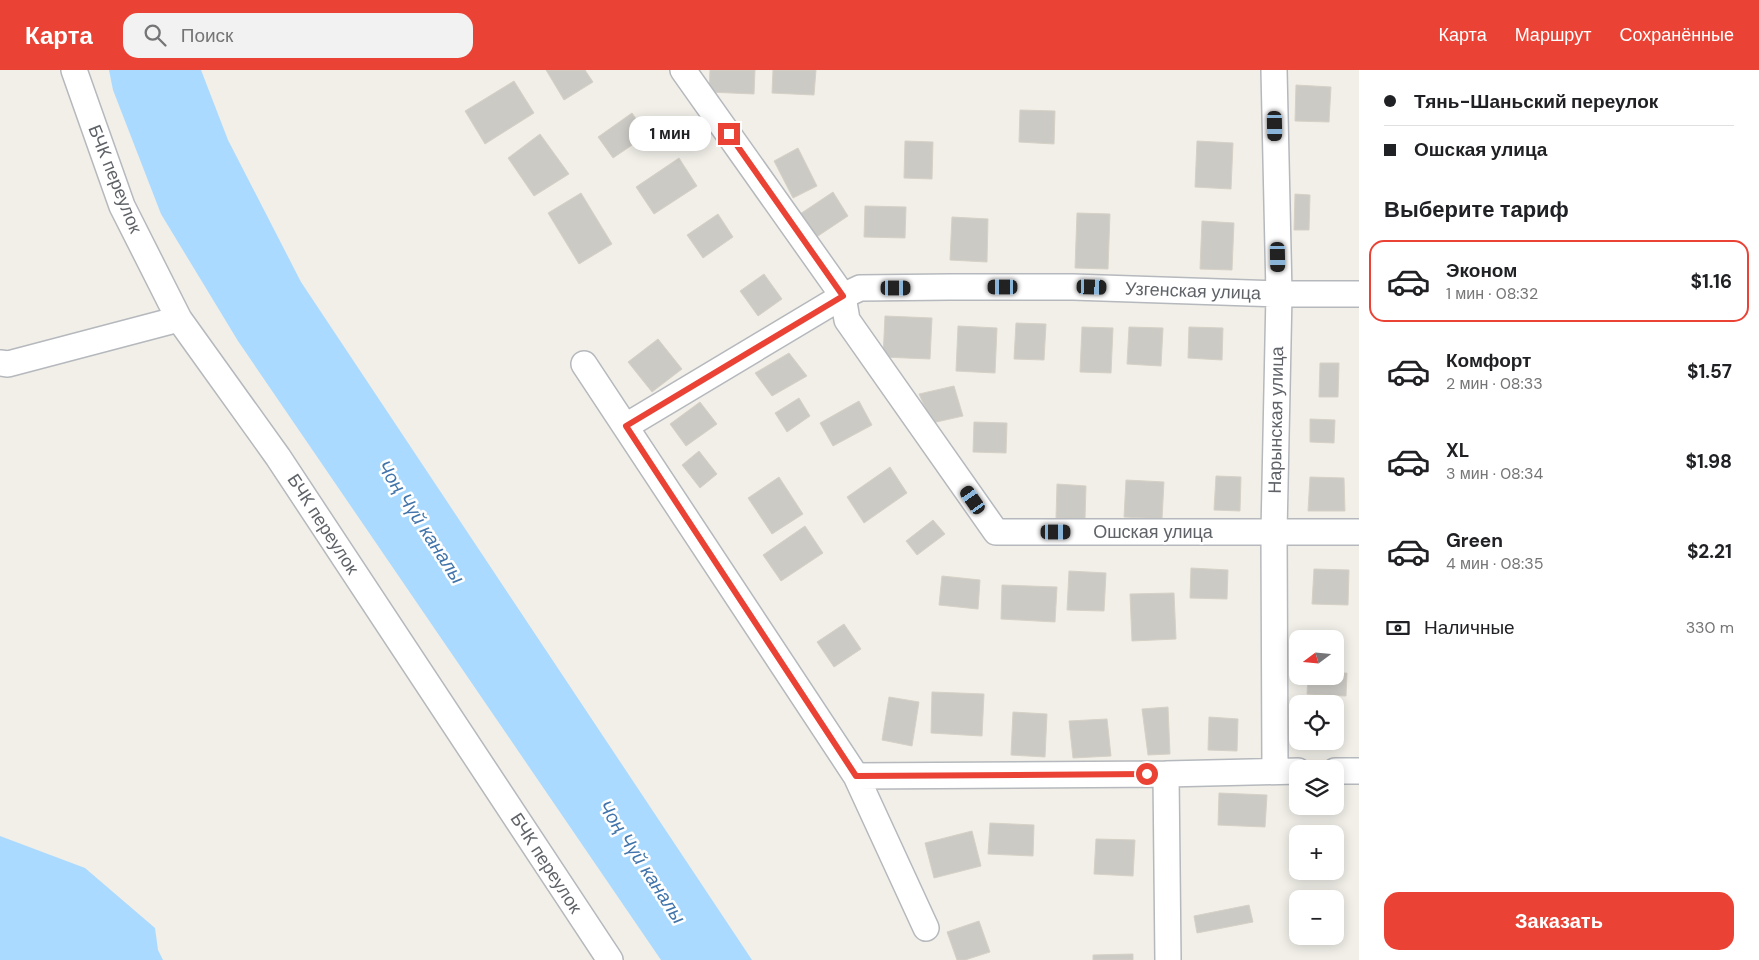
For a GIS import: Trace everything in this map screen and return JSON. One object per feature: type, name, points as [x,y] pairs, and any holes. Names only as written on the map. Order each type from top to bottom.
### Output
[{"type":"street","name":"БЧК переулок","points":[[74,70],[122,206],[179,318],[278,457],[610,960]]},
{"type":"street","points":[[683,70],[843,296]]},
{"type":"street","name":"Нарынская улица","points":[[1274,70],[1279,294],[1274,532],[1286,771]]},
{"type":"street","name":"Узгенская улица","points":[[626,426],[843,296],[860,288],[1073,287],[1279,294],[1359,294]]},
{"type":"street","name":"Ошская улица","points":[[843,296],[847,320],[996,532],[1359,532]]},
{"type":"street","points":[[0,363],[8,364],[179,318]]},
{"type":"street","points":[[584,364],[856,776],[926,928]]},
{"type":"street","points":[[856,776],[1166,774],[1286,771]]},
{"type":"street","points":[[1344,771],[1359,771]]},
{"type":"street","points":[[1166,774],[1168,960]]},
{"type":"water","name":"Чоң Чүй каналы","points":[[109,70],[201,70],[228,140],[301,282],[752,960],[661,960],[238,341],[161,214],[113,90]]},
{"type":"water","points":[[0,836],[85,868],[155,928],[158,950],[163,960],[0,960]]},
{"type":"building","points":[[546,70],[585,70],[593,82],[564,100]]},
{"type":"building","points":[[710,70],[755,70],[754,94],[709,92]]},
{"type":"building","points":[[773,70],[816,70],[814,95],[772,93]]},
{"type":"building","points":[[514,81],[534,113],[485,144],[465,111]]},
{"type":"building","points":[[1296,85],[1331,87],[1329,122],[1295,121]]},
{"type":"building","points":[[1020,110],[1055,111],[1054,144],[1019,142]]},
{"type":"building","points":[[632,113],[647,135],[613,158],[598,137]]},
{"type":"building","points":[[540,134],[569,174],[534,196],[508,158]]},
{"type":"building","points":[[905,141],[933,142],[932,179],[904,178]]},
{"type":"building","points":[[1197,141],[1233,143],[1231,189],[1195,187]]},
{"type":"building","points":[[798,148],[817,186],[793,198],[774,161]]},
{"type":"building","points":[[679,158],[697,186],[654,214],[636,187]]},
{"type":"building","points":[[833,192],[848,216],[815,238],[800,214]]},
{"type":"building","points":[[581,193],[612,244],[579,264],[548,213]]},
{"type":"building","points":[[1295,194],[1310,195],[1309,230],[1294,230]]},
{"type":"building","points":[[865,206],[906,207],[905,238],[864,237]]},
{"type":"building","points":[[1077,213],[1110,214],[1108,269],[1075,268]]},
{"type":"building","points":[[718,214],[733,237],[703,258],[687,235]]},
{"type":"building","points":[[952,217],[988,219],[987,262],[950,260]]},
{"type":"building","points":[[1202,221],[1234,223],[1232,270],[1200,269]]},
{"type":"building","points":[[764,274],[782,299],[758,316],[740,291]]},
{"type":"building","points":[[885,316],[932,318],[930,359],[883,357]]},
{"type":"building","points":[[1016,323],[1046,324],[1044,360],[1014,359]]},
{"type":"building","points":[[958,326],[997,328],[995,373],[956,371]]},
{"type":"building","points":[[1082,327],[1113,328],[1111,373],[1080,372]]},
{"type":"building","points":[[1129,327],[1163,328],[1161,366],[1127,364]]},
{"type":"building","points":[[1189,327],[1223,328],[1222,360],[1188,358]]},
{"type":"building","points":[[658,339],[682,369],[652,392],[628,362]]},
{"type":"building","points":[[789,353],[807,376],[772,396],[755,373]]},
{"type":"building","points":[[1320,363],[1339,363],[1338,397],[1319,397]]},
{"type":"building","points":[[954,386],[963,416],[932,423],[919,394]]},
{"type":"building","points":[[799,398],[810,416],[787,432],[775,413]]},
{"type":"building","points":[[859,401],[872,425],[833,446],[820,423]]},
{"type":"building","points":[[700,402],[717,424],[686,446],[670,424]]},
{"type":"building","points":[[1310,419],[1335,420],[1334,443],[1310,442]]},
{"type":"building","points":[[974,422],[1007,423],[1006,453],[973,452]]},
{"type":"building","points":[[699,451],[717,474],[700,488],[682,465]]},
{"type":"building","points":[[890,467],[907,493],[864,523],[847,497]]},
{"type":"building","points":[[1216,476],[1241,477],[1240,511],[1214,510]]},
{"type":"building","points":[[779,477],[803,514],[772,534],[748,498]]},
{"type":"building","points":[[1310,477],[1344,478],[1345,511],[1308,511]]},
{"type":"building","points":[[1126,480],[1164,482],[1162,519],[1124,517]]},
{"type":"building","points":[[1057,484],[1086,486],[1085,519],[1056,518]]},
{"type":"building","points":[[933,520],[945,534],[917,555],[906,541]]},
{"type":"building","points":[[805,526],[823,553],[781,581],[763,555]]},
{"type":"building","points":[[1191,568],[1228,570],[1227,599],[1190,598]]},
{"type":"building","points":[[1314,569],[1349,570],[1348,605],[1312,604]]},
{"type":"building","points":[[1069,571],[1106,573],[1104,611],[1067,610]]},
{"type":"building","points":[[942,576],[980,580],[978,609],[939,605]]},
{"type":"building","points":[[1002,585],[1057,587],[1055,622],[1001,619]]},
{"type":"building","points":[[1174,593],[1176,639],[1132,641],[1130,594]]},
{"type":"building","points":[[844,624],[861,649],[834,667],[817,642]]},
{"type":"building","points":[[1344,673],[1347,673],[1346,696],[1307,694],[1308,685],[1344,685]]},
{"type":"building","points":[[932,692],[984,694],[982,736],[931,733]]},
{"type":"building","points":[[889,697],[919,702],[912,746],[882,740]]},
{"type":"building","points":[[1168,707],[1170,754],[1148,755],[1142,709]]},
{"type":"building","points":[[1013,712],[1047,714],[1045,757],[1011,755]]},
{"type":"building","points":[[1209,717],[1238,719],[1237,751],[1208,750]]},
{"type":"building","points":[[1107,719],[1111,756],[1073,758],[1069,721]]},
{"type":"building","points":[[1219,793],[1267,795],[1265,827],[1218,825]]},
{"type":"building","points":[[990,823],[1034,825],[1033,856],[988,854]]},
{"type":"building","points":[[972,831],[981,866],[934,878],[925,843]]},
{"type":"building","points":[[1096,839],[1135,840],[1133,876],[1094,874]]},
{"type":"building","points":[[1249,905],[1253,922],[1197,933],[1194,916]]},
{"type":"building","points":[[979,921],[990,952],[965,960],[957,960],[947,932]]},
{"type":"building","points":[[1133,954],[1133,960],[1093,960],[1093,955]]},
{"type":"route","points":[[729,134],[843,296],[626,426],[856,776],[1147,774]]}]
